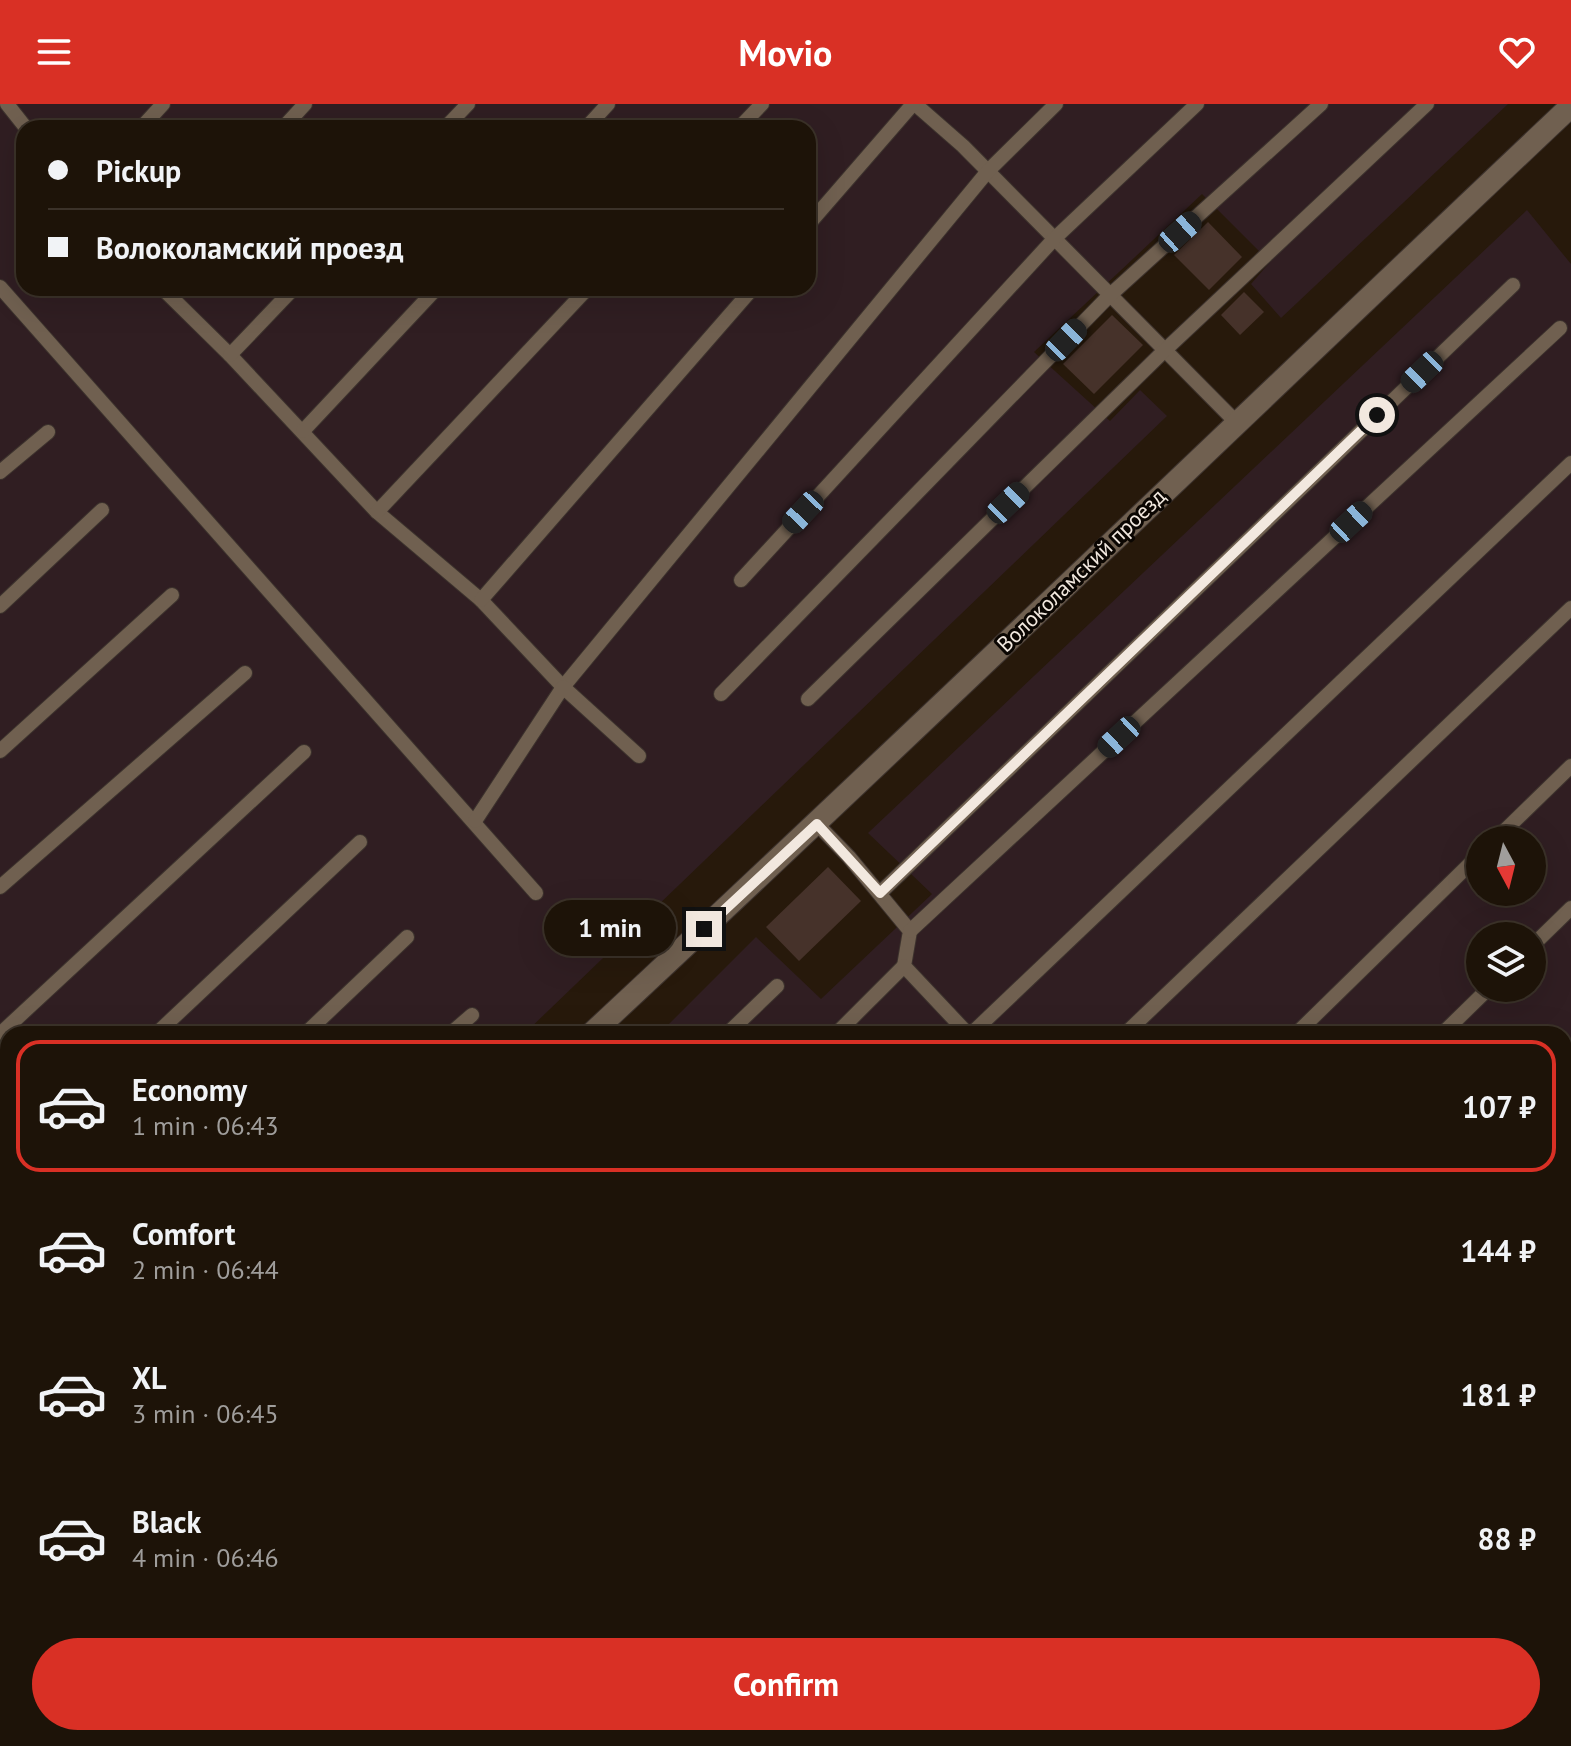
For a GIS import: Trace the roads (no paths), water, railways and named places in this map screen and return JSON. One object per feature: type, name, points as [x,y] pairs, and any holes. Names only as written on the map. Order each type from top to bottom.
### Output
[{"type":"street","name":"Волоколамский проезд","points":[[600,1026],[817,824],[1571,106]]},
{"type":"lane","points":[[7,104],[20,120]]},
{"type":"lane","points":[[148,120],[163,104]]},
{"type":"lane","points":[[290,120],[305,104]]},
{"type":"lane","points":[[453,120],[468,104]]},
{"type":"lane","points":[[593,120],[608,104]]},
{"type":"lane","points":[[747,120],[762,104]]},
{"type":"lane","points":[[816,216],[914,104],[988,171],[1236,422]]},
{"type":"lane","points":[[475,821],[563,687],[988,171],[1056,104]]},
{"type":"lane","points":[[741,580],[1054,239],[1197,104]]},
{"type":"lane","points":[[721,694],[1109,296],[1321,104]]},
{"type":"lane","points":[[808,699],[1164,351],[1427,104]]},
{"type":"lane","points":[[880,893],[1513,285]]},
{"type":"lane","points":[[0,287],[536,893]]},
{"type":"lane","points":[[170,296],[303,431],[377,512],[481,600],[563,687],[639,756]]},
{"type":"lane","points":[[230,355],[286,296]]},
{"type":"lane","points":[[303,431],[430,296]]},
{"type":"lane","points":[[377,512],[580,296]]},
{"type":"lane","points":[[481,600],[746,296]]},
{"type":"lane","points":[[844,1026],[904,966],[910,931],[1560,328]]},
{"type":"lane","points":[[0,472],[48,432]]},
{"type":"lane","points":[[978,1026],[1571,463]]},
{"type":"lane","points":[[0,606],[102,510]]},
{"type":"lane","points":[[0,751],[172,595]]},
{"type":"lane","points":[[1133,1026],[1571,608]]},
{"type":"lane","points":[[0,887],[245,673]]},
{"type":"lane","points":[[9,1026],[304,752]]},
{"type":"lane","points":[[1509,826],[1571,766]]},
{"type":"lane","points":[[817,824],[910,931]]},
{"type":"lane","points":[[164,1026],[360,842]]},
{"type":"lane","points":[[1304,1026],[1466,868]]},
{"type":"lane","points":[[1546,932],[1571,908]]},
{"type":"lane","points":[[313,1026],[407,937]]},
{"type":"lane","points":[[904,966],[962,1026]]},
{"type":"lane","points":[[735,1026],[777,986]]},
{"type":"lane","points":[[1450,1026],[1475,1002]]},
{"type":"lane","points":[[459,1026],[472,1015]]}]
